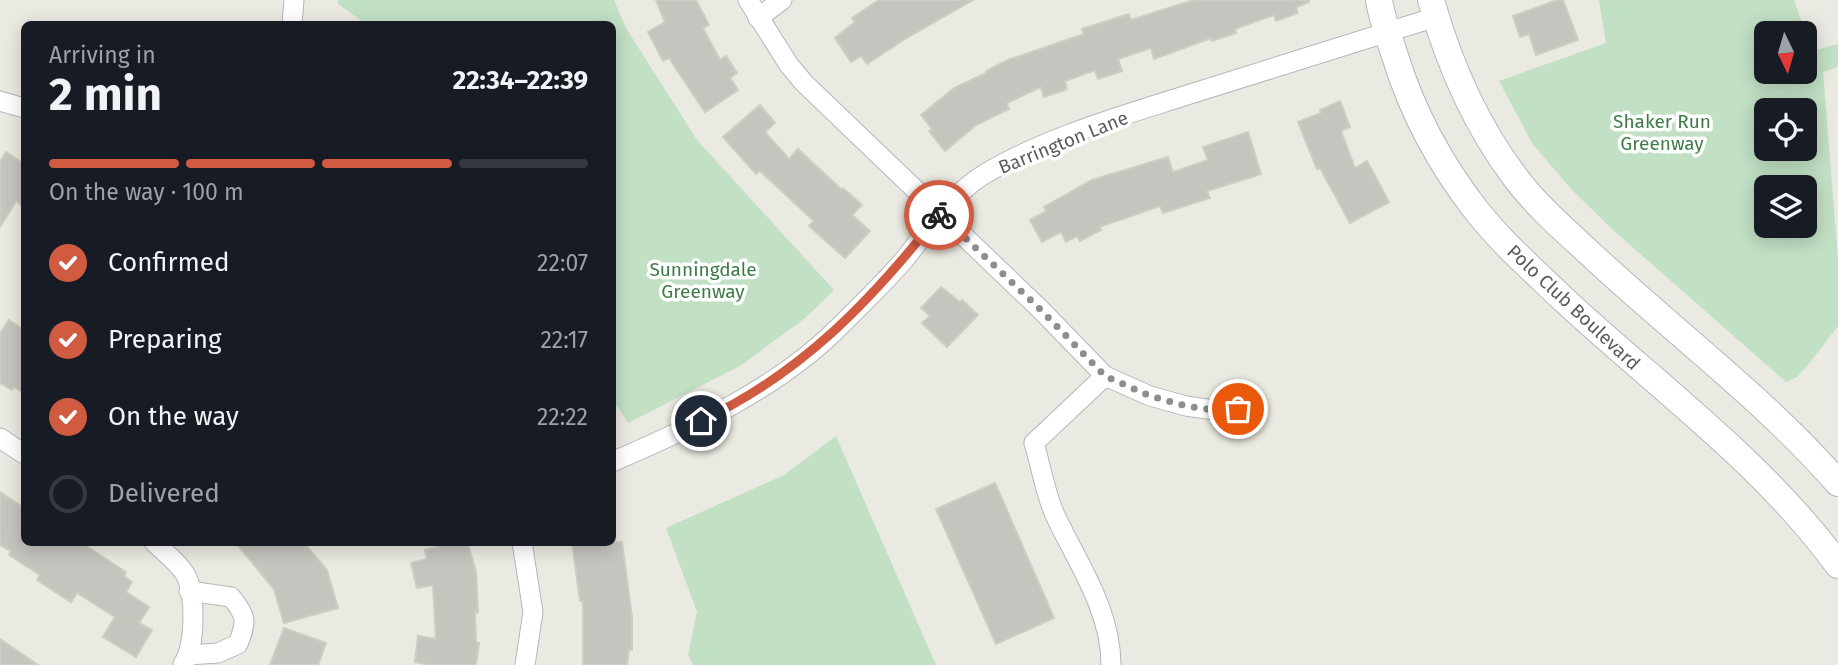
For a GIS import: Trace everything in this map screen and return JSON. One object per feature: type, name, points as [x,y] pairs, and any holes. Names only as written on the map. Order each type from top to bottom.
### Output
[{"type":"street","points":[[292,21],[294,0]]},
{"type":"street","points":[[748,0],[789,65],[804,83],[1041,310],[1105,376],[1150,396],[1186,406],[1214,410],[1238,409]]},
{"type":"street","points":[[758,18],[782,0]]},
{"type":"street","name":"Polo Club Boulevard","points":[[1380,0],[1402,80],[1427,135],[1475,209],[1506,246],[1770,483],[1838,565]]},
{"type":"street","points":[[1434,8],[1451,61],[1474,113],[1515,178],[1544,211],[1807,447],[1838,483]]},
{"type":"street","name":"Barrington Lane","points":[[616,460],[726,409],[794,366],[839,327],[902,262],[940,214],[962,191],[982,176],[1017,157],[1127,115],[1388,32],[1434,8]]},
{"type":"street","points":[[0,101],[21,107]]},
{"type":"street","points":[[1105,376],[1034,443],[1054,513],[1094,591],[1111,644],[1111,665]]},
{"type":"street","points":[[0,438],[21,452]]},
{"type":"street","points":[[158,546],[186,575],[189,591],[195,619],[186,660],[218,653],[238,644],[245,628],[243,612],[231,597],[189,591]]},
{"type":"street","points":[[524,546],[533,612],[526,665]]},
{"type":"green space","name":"Sunningdale Greenway","points":[[338,0],[614,0],[626,28],[697,140],[834,290],[804,319],[740,366],[628,423],[616,405],[616,21],[362,21],[338,4]]},
{"type":"green space","name":"Shaker Run Greenway","points":[[1599,0],[1794,0],[1801,21],[1754,21],[1754,84],[1817,84],[1817,50],[1838,44],[1838,67],[1823,72],[1838,258],[1838,326],[1797,377],[1786,382],[1612,229],[1572,190],[1532,143],[1499,81],[1606,43]]},
{"type":"green space","points":[[836,436],[936,665],[693,665],[688,655],[697,612],[666,528],[784,475]]},
{"type":"building","points":[[656,0],[696,0],[709,25],[703,28],[720,60],[726,56],[737,73],[730,78],[738,90],[705,112],[669,58],[663,61],[648,32],[665,22]]},
{"type":"building","points":[[879,0],[973,0],[867,64],[861,56],[851,62],[835,38],[855,22],[852,18]]},
{"type":"building","points":[[1194,0],[1309,2],[1296,7],[1298,13],[1276,21],[1274,15],[1235,29],[1236,33],[1212,41],[1211,38],[1154,59],[1151,48],[1118,59],[1122,71],[1098,79],[1095,70],[1065,81],[1067,89],[1044,97],[1041,87],[1007,103],[1009,109],[976,125],[945,151],[929,131],[932,129],[921,115],[954,88],[1008,60],[1084,34],[1082,29],[1129,14],[1131,20]]},
{"type":"building","points":[[1563,0],[1578,40],[1536,55],[1529,34],[1520,37],[1513,16]]},
{"type":"building","points":[[1340,101],[1350,127],[1341,131],[1355,168],[1367,161],[1389,202],[1350,223],[1320,168],[1317,169],[1298,122],[1321,113],[1320,110]]},
{"type":"building","points":[[760,105],[775,123],[765,132],[789,159],[798,149],[862,205],[852,215],[870,231],[845,258],[809,226],[814,221],[760,171],[756,174],[723,137]]},
{"type":"building","points":[[1248,132],[1261,174],[1207,191],[1210,198],[1163,213],[1160,206],[1099,227],[1101,230],[1080,241],[1077,236],[1066,242],[1061,232],[1042,242],[1030,220],[1046,211],[1044,207],[1092,180],[1168,157],[1173,172],[1208,160],[1203,147]]},
{"type":"building","points":[[6,152],[21,162],[21,205],[16,201],[0,227],[0,162]]},
{"type":"building","points":[[941,287],[960,302],[962,300],[978,315],[947,347],[922,323],[930,316],[921,308]]},
{"type":"building","points":[[9,320],[21,328],[21,391],[14,387],[12,390],[0,383],[0,333]]},
{"type":"building","points":[[995,483],[1054,618],[996,644],[936,509]]},
{"type":"building","points":[[0,492],[21,506],[21,546],[86,546],[126,572],[124,576],[132,582],[126,592],[149,607],[139,623],[152,630],[136,657],[103,637],[115,617],[77,593],[71,602],[37,580],[40,575],[9,555],[11,551],[0,545]]},
{"type":"building","points":[[616,542],[622,542],[632,617],[632,650],[629,650],[627,665],[583,665],[583,601],[580,601],[573,546],[616,546]]},
{"type":"building","points":[[238,546],[306,546],[327,570],[338,608],[284,623],[274,589]]},
{"type":"building","points":[[440,546],[468,546],[476,571],[476,643],[479,643],[476,665],[430,665],[415,662],[418,636],[436,639],[433,585],[417,588],[411,563],[427,559],[425,550]]},
{"type":"building","points":[[284,628],[326,643],[318,665],[270,665]]},
{"type":"building","points":[[0,639],[38,665],[0,665]]},
{"type":"way so far","points":[[939,215],[1041,310],[1105,376],[1150,396],[1186,406],[1214,410],[1238,409]]},
{"type":"route","points":[[701,421],[726,409],[794,366],[839,327],[902,262],[939,215]]}]
